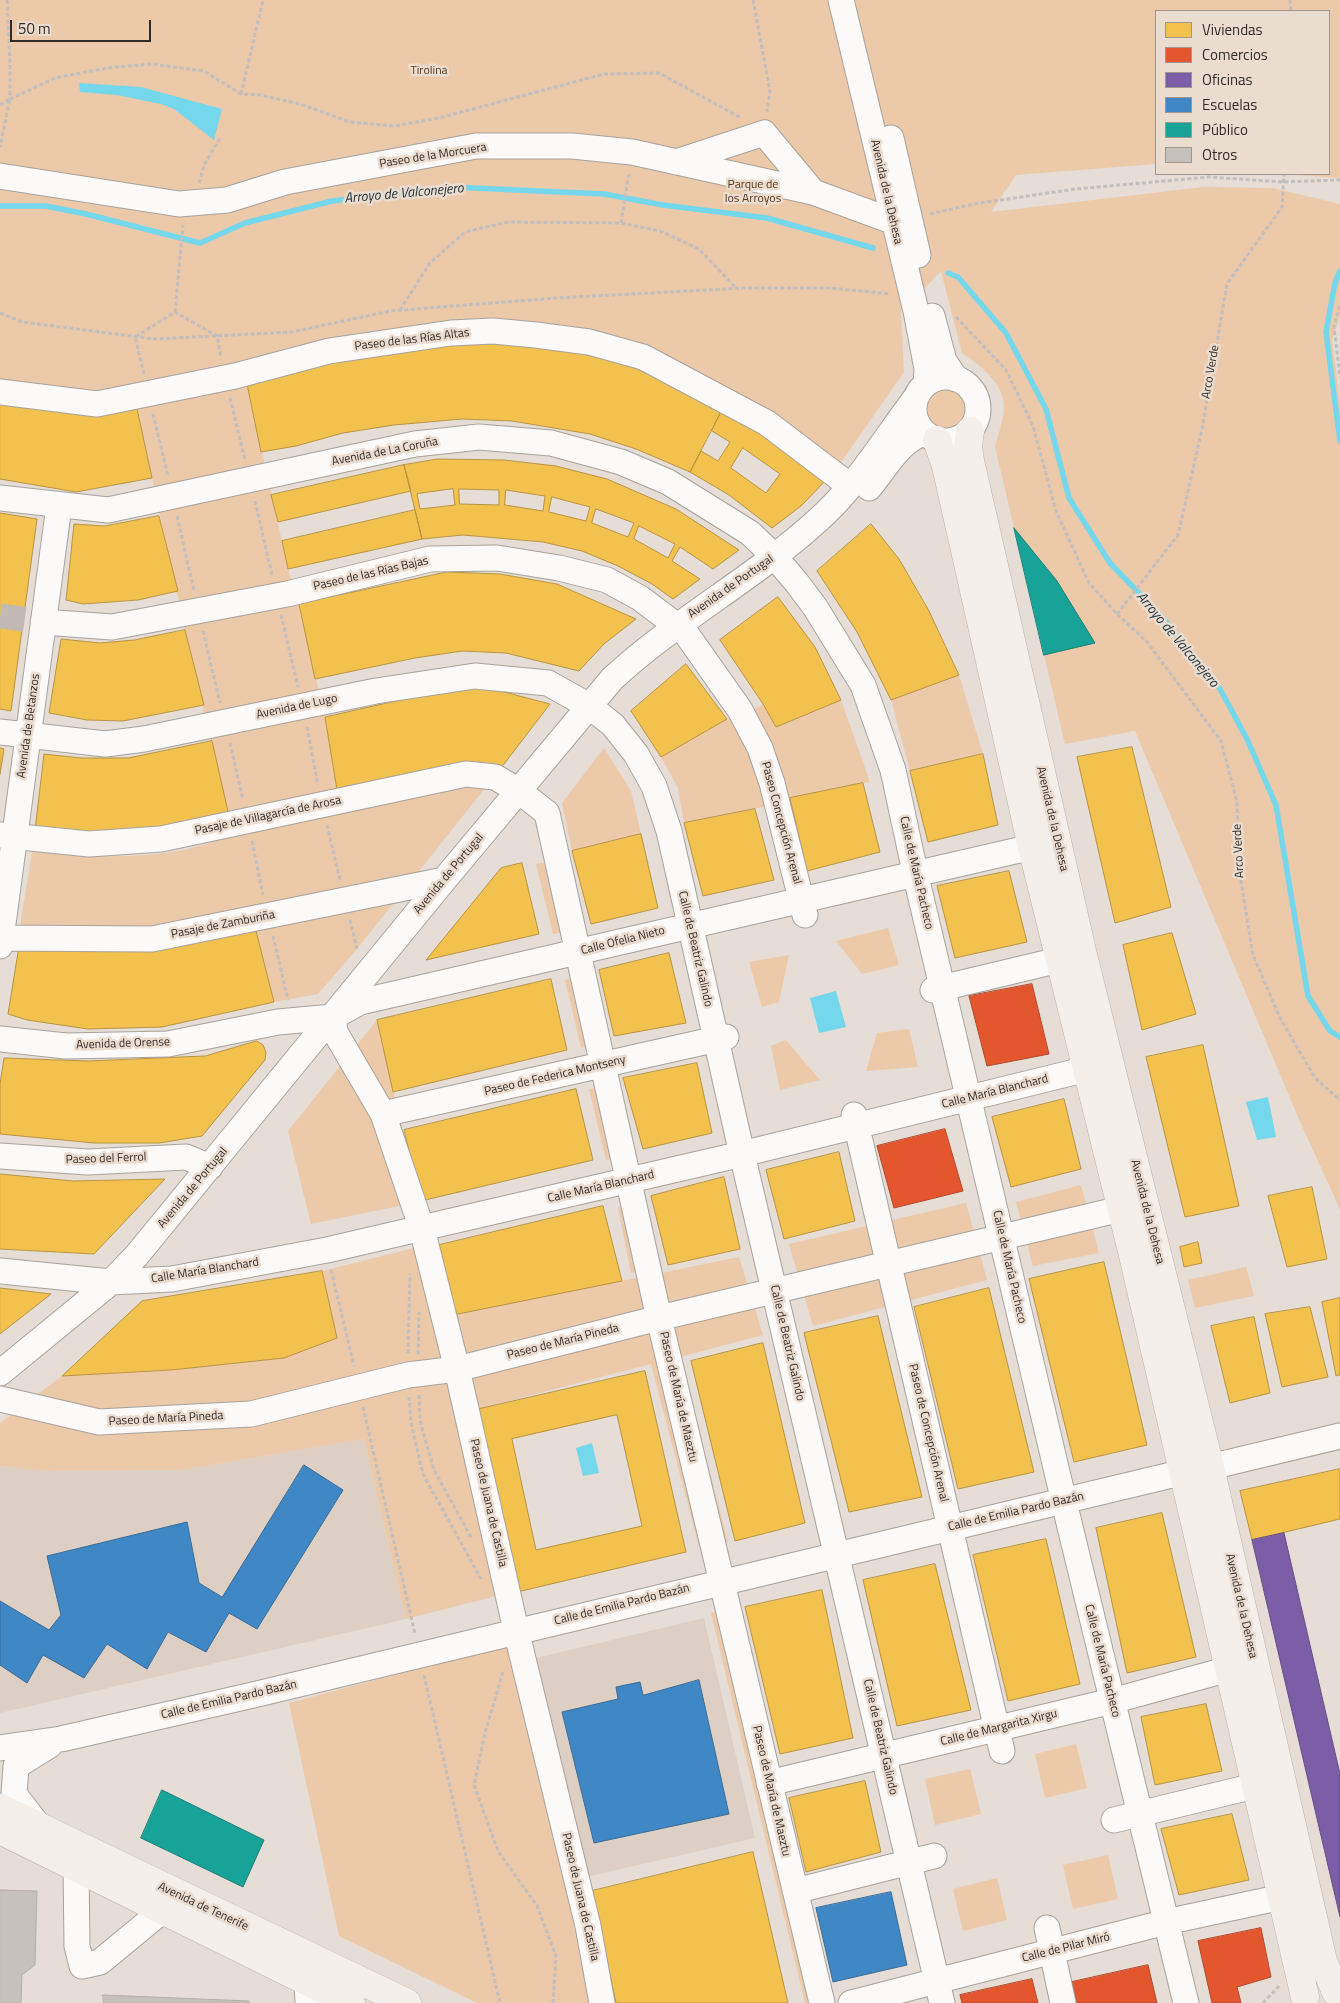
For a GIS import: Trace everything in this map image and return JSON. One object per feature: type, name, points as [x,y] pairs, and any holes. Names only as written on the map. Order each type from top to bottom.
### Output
[{"type":"main road","name":"Avenida de la Dehesa","points":[[970,431],[968,446],[970,460],[1072,957],[1210,1467],[1268,1783],[1282,1897],[1300,2000]]},
{"type":"main road","name":"Avenida de la Dehesa","points":[[931,436],[948,475],[1032,847],[1072,957],[1087,1069],[1184,1472],[1229,1669],[1268,1783],[1323,1962],[1338,1992]]},
{"type":"main road","name":"Avenida de Tenerife","points":[[0,1808],[40,1829],[407,2003]]},
{"type":"main road","name":"Avenida de Tenerife","points":[[0,1830],[163,1910],[308,1992],[351,2003]]},
{"type":"main road","points":[[1300,2000],[1338,1992]]},
{"type":"street","name":"Avenida de la Dehesa","points":[[841,0],[901,220],[930,309],[944,361],[956,379],[973,391],[977,401],[976,422],[970,431]]},
{"type":"street","name":"Avenida de la Dehesa","points":[[858,0],[901,220],[927,369],[915,416],[931,436]]},
{"type":"street","points":[[676,162],[764,133],[812,192]]},
{"type":"street","name":"Paseo de la Morcuera","points":[[0,176],[178,204],[227,200],[285,182],[476,146],[572,146],[632,152],[812,192],[901,220]]},
{"type":"street","name":"Paseo de las Rías Altas","points":[[0,392],[97,404],[235,376],[338,350],[451,333],[493,331],[536,335],[589,342],[642,357],[767,423],[850,486]]},
{"type":"street","points":[[922,390],[940,378],[956,379]]},
{"type":"street","name":"Avenida de Portugal","points":[[780,562],[850,486],[922,390]]},
{"type":"street","points":[[931,436],[955,440],[970,431]]},
{"type":"street","name":"Avenida de Portugal","points":[[360,1002],[524,794],[594,709],[612,679],[641,652],[681,629],[832,528],[860,498],[905,443],[913,436],[931,436]]},
{"type":"street","name":"Avenida de La Coruña","points":[[0,498],[108,510],[415,444],[479,437],[552,443],[621,462],[668,482],[750,533],[780,562]]},
{"type":"street","name":"Avenida de Betanzos","points":[[0,941],[7,837],[28,736],[59,506]]},
{"type":"street","name":"Paseo de las Rías Bajas","points":[[43,622],[112,627],[287,594],[430,559],[497,558],[559,568],[607,580],[640,598],[681,629]]},
{"type":"street","name":"Calle de María Pacheco","points":[[780,562],[815,607],[862,685],[893,770],[938,989],[968,1098],[1002,1237],[1063,1501],[1186,2003]]},
{"type":"street","name":"Paseo Concepción Arenal","points":[[681,629],[740,710],[760,748],[772,783],[803,907]]},
{"type":"street","name":"Avenida de Lugo","points":[[0,732],[105,744],[144,739],[376,691],[475,676],[548,683],[594,709]]},
{"type":"street","name":"Calle de Beatriz Galindo","points":[[594,709],[613,725],[636,754],[654,786],[669,831],[689,925],[721,1038],[742,1154],[940,1992]]},
{"type":"street","name":"Pasaje de Villagarcía de Arosa","points":[[7,837],[110,844],[161,839],[466,774],[495,777],[524,794]]},
{"type":"street","name":"Avenida de Portugal","points":[[0,1373],[147,1261],[334,1024],[444,880],[524,794]]},
{"type":"street","name":"Paseo de María de Maeztu","points":[[524,794],[547,813],[659,1318],[822,2003]]},
{"type":"street","name":"Calle Ofelia Nieto","points":[[334,1024],[360,1002],[689,925],[803,907],[915,872],[1032,847]]},
{"type":"street","name":"Pasaje de Zamburiña","points":[[0,941],[152,939],[444,880]]},
{"type":"street","points":[[938,989],[1072,957]]},
{"type":"street","name":"Avenida de Orense","points":[[0,1039],[66,1046],[168,1044],[293,1020],[334,1024]]},
{"type":"street","name":"Avenida de Portugal","points":[[0,1386],[100,1307],[137,1255],[210,1167],[334,1024]]},
{"type":"street","name":"Paseo de Juana de Castilla","points":[[334,1024],[384,1114],[422,1228],[457,1369],[516,1630],[588,1926],[602,2003]]},
{"type":"street","name":"Paseo de Federica Montseny","points":[[384,1114],[721,1038]]},
{"type":"street","name":"Calle María Blanchard","points":[[0,1271],[119,1282],[172,1278],[327,1250],[742,1154],[856,1120],[968,1098],[1087,1069]]},
{"type":"street","name":"Paseo de Concepción Arenal","points":[[856,1120],[999,1739]]},
{"type":"street","name":"Paseo del Ferrol","points":[[0,1156],[88,1162],[186,1157],[210,1167]]},
{"type":"street","name":"Paseo de María Pineda","points":[[0,1399],[100,1422],[251,1414],[408,1375],[457,1369],[889,1262],[1121,1209]]},
{"type":"street","points":[[1210,1467],[1340,1436]]},
{"type":"street","name":"Calle de Emilia Pardo Bazán","points":[[0,1748],[61,1738],[420,1655],[516,1630],[1184,1472]]},
{"type":"street","name":"Calle de Margarita Xirgu","points":[[769,1783],[884,1756],[999,1739],[1112,1701],[1229,1669]]},
{"type":"street","name":"Calle de Emilia Pardo Bazán","points":[[40,1829],[14,1794],[16,1766],[61,1738]]},
{"type":"street","points":[[1114,1820],[1268,1783]]},
{"type":"street","points":[[795,1891],[934,1856]]},
{"type":"street","points":[[76,1868],[77,1946],[82,1966],[100,1962],[163,1910]]},
{"type":"street","name":"Calle de Pilar Miró","points":[[851,2003],[940,1992],[1050,1940],[1166,1922],[1282,1897]]},
{"type":"street","points":[[1050,1940],[1063,2003]]},
{"type":"path","points":[[0,147],[10,99],[7,0]]},
{"type":"path","points":[[241,94],[263,0]]},
{"type":"path","points":[[0,105],[55,78],[107,68],[152,64],[204,71],[241,94],[260,95],[300,104],[350,122],[394,126],[438,118],[604,74],[659,73],[712,100],[764,133],[770,91],[753,0]]},
{"type":"path","points":[[621,223],[632,152]]},
{"type":"path","points":[[901,220],[974,204],[1075,190],[1216,175],[1283,182],[1340,180]]},
{"type":"path","name":"Arco Verde","points":[[1284,175],[1282,207],[1227,284],[1202,429],[1178,535],[1117,614],[1147,642],[1222,741],[1237,802],[1239,869],[1253,955],[1280,1018],[1315,1078],[1340,1100]]},
{"type":"path","points":[[175,312],[184,220]]},
{"type":"path","points":[[400,310],[430,263],[465,232],[508,222],[621,223],[660,231],[698,249],[736,288]]},
{"type":"path","points":[[1340,306],[1334,326],[1340,378]]},
{"type":"path","points":[[136,337],[293,1020]]},
{"type":"path","points":[[327,1250],[500,2003]]},
{"type":"path","points":[[410,1267],[408,1375],[411,1423],[423,1474],[482,1581]]},
{"type":"path","points":[[505,1666],[486,1729],[474,1785],[498,1851],[537,1906],[556,1956],[553,2003]]},
{"type":"shaded area","points":[[364,1439],[406,1619],[0,1713],[0,1466],[47,1471],[182,1470]]},
{"type":"shaded area","points":[[704,1618],[755,1838],[582,1878],[532,1659]]},
{"type":"green space","name":"Parque de los Arroyos","points":[[0,0],[1340,0],[1340,178],[1296,175],[1330,175],[1330,10],[1155,10],[1155,164],[1016,175],[991,212],[1203,187],[1273,188],[1340,204],[1340,317],[1332,340],[1340,399],[1340,1209],[1301,1124],[1135,731],[1065,744],[995,447],[1002,424],[1004,401],[996,384],[984,370],[962,353],[941,271],[901,313],[904,372],[837,468],[628,343],[534,321],[438,324],[95,393],[0,380]]},
{"type":"green space","points":[[246,379],[288,569],[299,604],[325,717],[337,790],[480,762],[501,768],[357,949],[318,994],[274,1002],[255,927],[182,929],[20,926],[32,852],[108,856],[159,854],[184,850],[232,834],[136,404]]},
{"type":"green space","points":[[946,387],[958,391],[964,397],[968,409],[964,421],[958,427],[946,431],[934,427],[928,421],[924,409],[928,397],[934,391]]},
{"type":"green space","points":[[714,650],[754,709],[763,704],[776,727],[841,700],[870,782],[790,799],[807,874],[768,806],[684,823],[678,788],[661,757],[727,719],[736,719],[697,662]]},
{"type":"green space","points":[[959,675],[983,754],[910,771],[891,700]]},
{"type":"green space","points":[[604,748],[631,791],[641,834],[572,851],[562,803]]},
{"type":"green space","points":[[566,858],[583,928],[553,934],[536,864]]},
{"type":"green space","points":[[888,928],[899,965],[862,974],[836,941]]},
{"type":"green space","points":[[789,955],[779,1002],[762,1007],[749,962]]},
{"type":"green space","points":[[592,974],[608,1041],[581,1048],[565,980]]},
{"type":"green space","points":[[377,1020],[419,1202],[311,1224],[288,1131]]},
{"type":"green space","points":[[909,1029],[918,1067],[866,1071],[877,1033]]},
{"type":"green space","points":[[786,1040],[820,1080],[780,1090],[771,1046]]},
{"type":"green space","points":[[618,1084],[635,1155],[606,1160],[589,1089]]},
{"type":"green space","points":[[1081,1185],[1099,1253],[1033,1266],[1016,1202]]},
{"type":"green space","points":[[645,1202],[662,1267],[631,1273],[618,1207]]},
{"type":"green space","points":[[966,1203],[987,1280],[813,1326],[789,1244]]},
{"type":"green space","points":[[426,1245],[445,1317],[739,1257],[763,1335],[680,1357],[728,1542],[699,1547],[651,1364],[467,1412],[508,1593],[406,1619],[364,1439],[182,1470],[47,1471],[0,1466],[0,1423],[62,1376],[171,1370],[284,1358],[337,1338],[322,1271]]},
{"type":"green space","points":[[1246,1267],[1254,1296],[1195,1308],[1188,1280]]},
{"type":"green space","points":[[738,1606],[832,2003],[805,2003],[711,1613]]},
{"type":"green space","points":[[515,1643],[590,2003],[477,2003],[339,1936],[289,1703]]},
{"type":"green space","points":[[1076,1744],[1087,1788],[1045,1798],[1035,1754]]},
{"type":"green space","points":[[970,1769],[981,1814],[935,1825],[925,1779]]},
{"type":"green space","points":[[1108,1855],[1118,1899],[1073,1909],[1063,1865]]},
{"type":"green space","points":[[997,1878],[1007,1920],[963,1931],[953,1889]]},
{"type":"water","points":[[79,83],[141,87],[222,109],[214,140],[174,109],[161,104],[117,95],[80,92]]},
{"type":"water","points":[[836,991],[846,1027],[819,1033],[810,998]]},
{"type":"water","points":[[1268,1097],[1276,1137],[1257,1140],[1246,1102]]},
{"type":"water","points":[[592,1443],[599,1473],[583,1476],[576,1448]]},
{"type":"building: Viviendas","points":[[480,341],[535,345],[604,356],[654,370],[724,406],[690,472],[636,449],[590,434],[512,421],[462,419],[394,425],[343,433],[296,446],[261,452],[246,379],[416,344]]},
{"type":"building: Viviendas","points":[[0,399],[136,404],[152,478],[76,492],[0,479]]},
{"type":"building: Viviendas","points":[[724,406],[829,477],[801,506],[772,528],[729,495],[690,472],[701,451],[718,461],[730,442],[712,431]],"holes":[[[743,448],[780,474],[766,493],[731,468]]]},
{"type":"building: Viviendas","points":[[438,459],[504,460],[556,466],[607,479],[676,509],[739,550],[713,569],[680,547],[672,561],[700,579],[673,599],[652,584],[618,566],[582,551],[543,542],[463,535],[422,539],[404,465]],"holes":[[[453,489],[455,505],[420,509],[417,494]],[[459,489],[499,490],[499,505],[460,504]],[[506,490],[545,496],[543,511],[505,505]],[[552,497],[590,507],[586,521],[549,512]],[[596,509],[634,523],[628,537],[592,523]],[[639,526],[675,544],[668,558],[634,539]]]},
{"type":"building: Viviendas","points":[[404,465],[411,491],[278,522],[271,495]]},
{"type":"building: Viviendas","points":[[415,510],[422,539],[288,569],[282,541]]},
{"type":"building: Viviendas","points":[[0,513],[37,519],[11,711],[0,709]]},
{"type":"building: Viviendas","points":[[159,516],[178,591],[138,600],[83,604],[66,600],[74,524],[104,526]]},
{"type":"building: Viviendas","points":[[871,524],[899,559],[928,609],[959,675],[891,700],[857,632],[817,571]]},
{"type":"building: Viviendas","points":[[447,572],[500,574],[557,584],[636,619],[604,644],[579,671],[506,653],[462,651],[415,658],[315,679],[299,604]]},
{"type":"building: Viviendas","points":[[778,597],[815,647],[841,700],[776,727],[763,704],[720,640]]},
{"type":"building: Viviendas","points":[[185,630],[204,705],[123,721],[87,720],[49,713],[61,639],[100,643],[134,640]]},
{"type":"building: Viviendas","points":[[686,664],[727,719],[661,757],[631,711]]},
{"type":"building: Viviendas","points":[[485,687],[550,704],[501,768],[480,762],[449,766],[337,790],[325,717],[449,689]]},
{"type":"building: Viviendas","points":[[212,741],[229,816],[138,832],[100,835],[35,830],[44,754],[81,758],[128,758]]},
{"type":"building: Viviendas","points":[[1132,747],[1171,907],[1115,923],[1077,757]]},
{"type":"building: Viviendas","points":[[0,748],[4,749],[0,774]]},
{"type":"building: Viviendas","points":[[983,754],[998,825],[928,842],[910,771]]},
{"type":"building: Viviendas","points":[[863,783],[880,852],[807,871],[790,798]]},
{"type":"building: Viviendas","points":[[755,809],[774,880],[703,896],[684,823]]},
{"type":"building: Viviendas","points":[[641,834],[658,908],[591,924],[572,851]]},
{"type":"building: Viviendas","points":[[522,863],[539,934],[426,960],[501,868]]},
{"type":"building: Viviendas","points":[[1009,871],[1027,942],[955,958],[937,886]]},
{"type":"building: Viviendas","points":[[255,927],[274,1002],[162,1027],[88,1029],[27,1020],[8,1014],[19,946]]},
{"type":"building: Viviendas","points":[[1172,933],[1196,1014],[1142,1030],[1123,945]]},
{"type":"building: Viviendas","points":[[669,953],[686,1023],[614,1036],[599,970]]},
{"type":"building: Viviendas","points":[[551,979],[567,1050],[393,1092],[377,1020]]},
{"type":"building: Viviendas","points":[[257,1041],[263,1045],[266,1052],[265,1060],[202,1136],[159,1143],[94,1143],[0,1134],[0,1084],[4,1058],[88,1061],[205,1056]]},
{"type":"building: Viviendas","points":[[1203,1045],[1239,1206],[1185,1217],[1146,1057]]},
{"type":"building: Viviendas","points":[[697,1063],[712,1133],[643,1149],[623,1078]]},
{"type":"building: Viviendas","points":[[576,1089],[593,1160],[421,1201],[404,1130]]},
{"type":"building: Viviendas","points":[[1064,1099],[1081,1169],[1011,1187],[992,1117]]},
{"type":"building: Viviendas","points":[[839,1152],[855,1221],[784,1239],[766,1170]]},
{"type":"building: Viviendas","points":[[0,1174],[73,1181],[165,1179],[94,1254],[0,1249]]},
{"type":"building: Viviendas","points":[[724,1177],[740,1249],[668,1265],[651,1196]]},
{"type":"building: Viviendas","points":[[1312,1187],[1327,1259],[1287,1267],[1268,1196]]},
{"type":"building: Viviendas","points":[[603,1206],[622,1281],[448,1316],[431,1247]]},
{"type":"building: Viviendas","points":[[1198,1242],[1202,1263],[1184,1267],[1180,1247]]},
{"type":"building: Viviendas","points":[[1104,1262],[1147,1445],[1074,1462],[1029,1279]]},
{"type":"building: Viviendas","points":[[322,1271],[337,1338],[284,1358],[171,1370],[62,1376],[142,1301]]},
{"type":"building: Viviendas","points":[[0,1288],[51,1294],[0,1334]]},
{"type":"building: Viviendas","points":[[989,1288],[1034,1472],[958,1489],[914,1307]]},
{"type":"building: Viviendas","points":[[1340,1298],[1340,1375],[1336,1376],[1322,1302]]},
{"type":"building: Viviendas","points":[[1310,1307],[1328,1377],[1282,1387],[1265,1314]]},
{"type":"building: Viviendas","points":[[878,1316],[922,1497],[849,1512],[804,1333]]},
{"type":"building: Viviendas","points":[[1254,1317],[1270,1393],[1230,1403],[1211,1326]]},
{"type":"building: Viviendas","points":[[763,1343],[805,1523],[735,1541],[691,1361]]},
{"type":"building: Viviendas","points":[[645,1371],[686,1552],[513,1593],[471,1411]],"holes":[[[617,1415],[642,1526],[536,1550],[512,1439]]]},
{"type":"building: Viviendas","points":[[1340,1469],[1340,1519],[1252,1540],[1240,1491]]},
{"type":"building: Viviendas","points":[[1162,1513],[1196,1657],[1127,1673],[1096,1528]]},
{"type":"building: Viviendas","points":[[1046,1539],[1080,1684],[1008,1701],[973,1555]]},
{"type":"building: Viviendas","points":[[935,1564],[971,1710],[897,1726],[863,1580]]},
{"type":"building: Viviendas","points":[[822,1590],[853,1738],[780,1754],[745,1607]]},
{"type":"building: Viviendas","points":[[1206,1704],[1222,1771],[1155,1785],[1141,1717]]},
{"type":"building: Viviendas","points":[[865,1781],[881,1852],[806,1872],[789,1798]]},
{"type":"building: Viviendas","points":[[1232,1814],[1249,1880],[1179,1895],[1161,1829]]},
{"type":"building: Viviendas","points":[[753,1852],[788,2003],[616,2003],[592,1891]]},
{"type":"building: Comercios","points":[[1032,984],[1049,1054],[987,1066],[969,996]]},
{"type":"building: Comercios","points":[[945,1129],[963,1191],[894,1208],[877,1146]]},
{"type":"building: Comercios","points":[[1261,1928],[1271,1977],[1237,1987],[1241,2003],[1212,2003],[1198,1941]]},
{"type":"building: Comercios","points":[[1148,1965],[1157,2003],[1077,2003],[1072,1982]]},
{"type":"building: Comercios","points":[[1032,1979],[1038,2003],[962,2003],[960,1995]]},
{"type":"building: Oficinas","points":[[1284,1533],[1340,1774],[1340,1917],[1252,1540]]},
{"type":"building: Escuelas","points":[[304,1465],[343,1490],[257,1629],[229,1613],[206,1652],[168,1632],[147,1669],[107,1644],[84,1678],[43,1655],[27,1683],[0,1665],[0,1601],[49,1630],[61,1615],[47,1556],[187,1522],[199,1583],[222,1597]]},
{"type":"building: Escuelas","points":[[699,1680],[729,1814],[594,1843],[562,1712],[618,1699],[616,1687],[640,1682],[643,1695]]},
{"type":"building: Escuelas","points":[[891,1892],[907,1965],[833,1982],[816,1908]]},
{"type":"building: Público","points":[[1014,528],[1057,581],[1095,643],[1044,655]]},
{"type":"building: Público","points":[[162,1790],[264,1840],[243,1887],[141,1838]]},
{"type":"building: Otros","points":[[0,1890],[37,1891],[35,1965],[22,1975],[21,2003],[0,2003]]},
{"type":"building: Otros","points":[[103,1995],[249,2001],[249,2003],[104,2003]]},
{"type":"waterway","name":"Arroyo de Valconejero","points":[[0,206],[46,206],[86,214],[200,243],[245,223],[332,201],[452,187],[604,194],[663,205],[767,218],[873,248]]},
{"type":"waterway","points":[[1340,271],[1335,283],[1326,332],[1340,441]]},
{"type":"waterway","name":"Arroyo de Valconejero","points":[[948,273],[958,277],[1006,333],[1046,409],[1069,498],[1110,563],[1163,618],[1220,689],[1247,739],[1276,805],[1308,996],[1330,1031],[1340,1037]]},
{"type":"tunnel","points":[[0,616],[43,622]]},
{"type":"park label","name":"Tirolina","points":[[429,71]]}]
